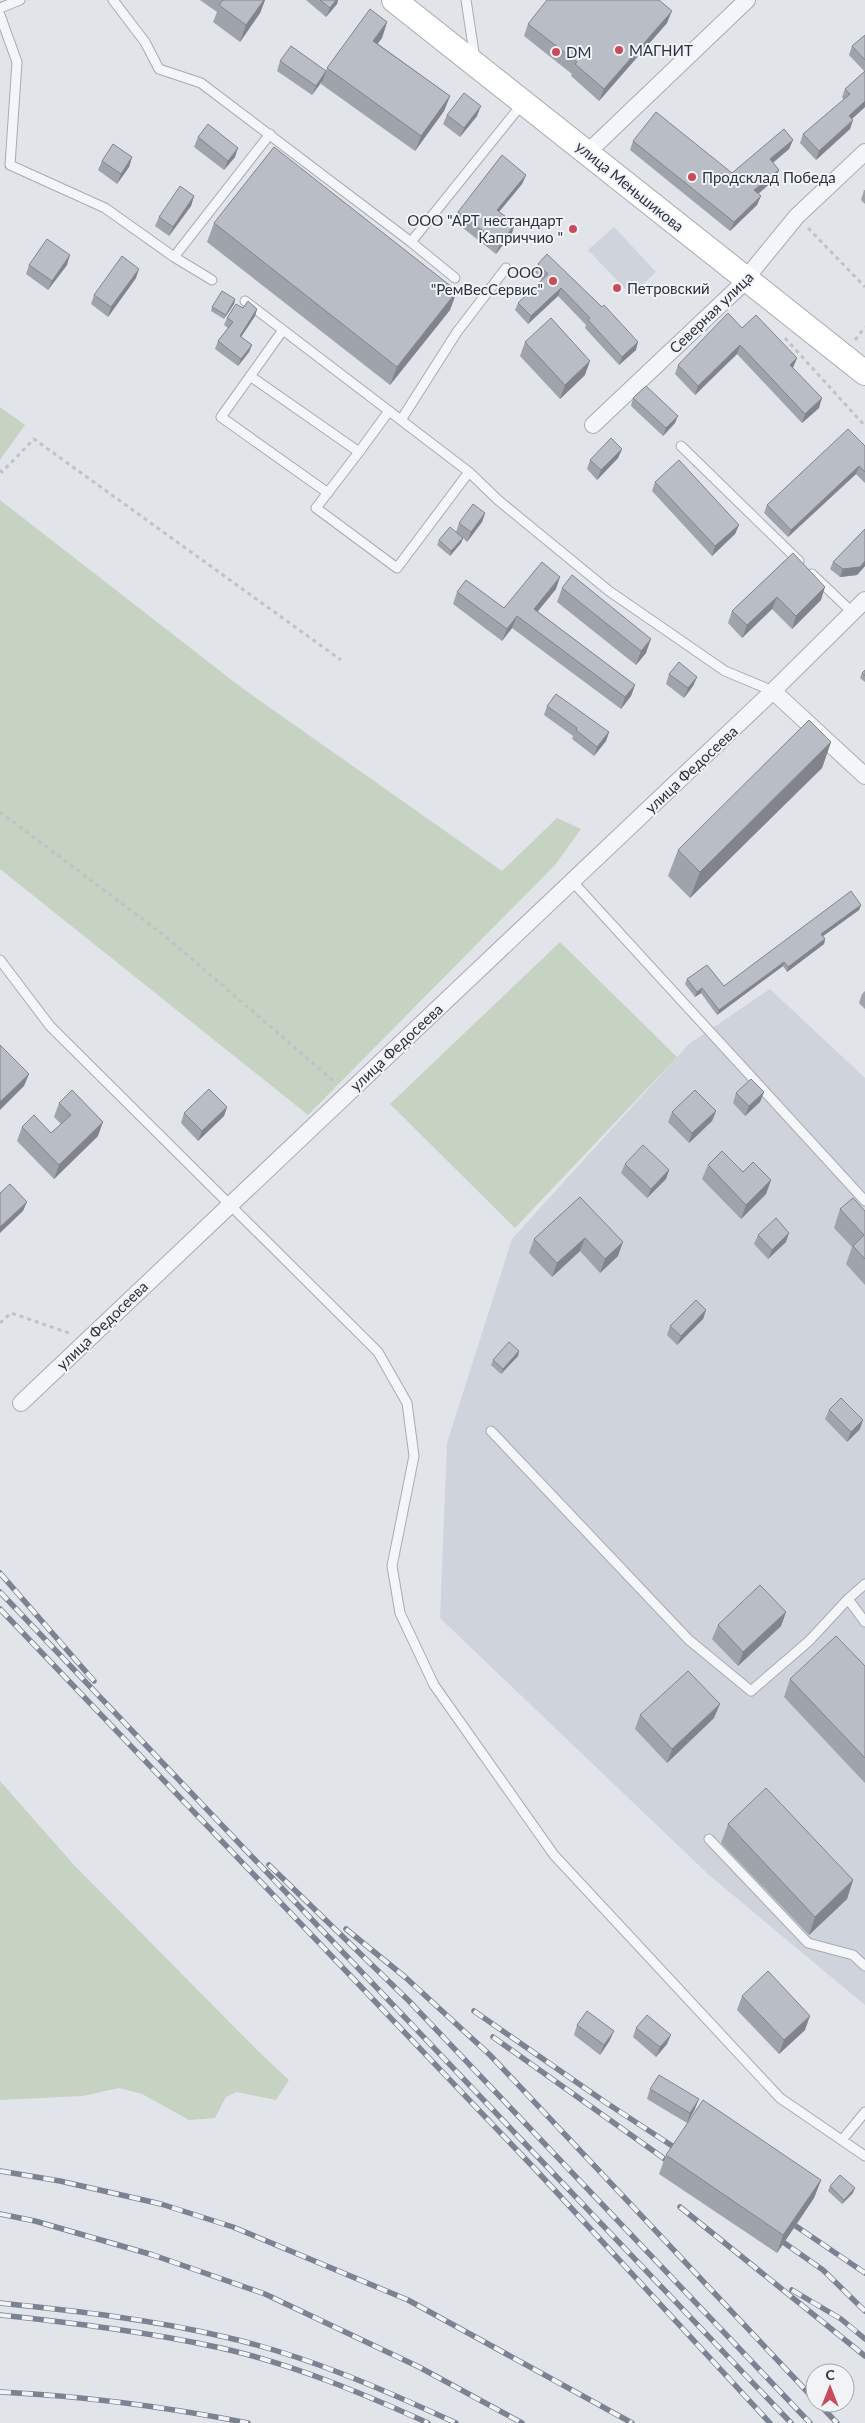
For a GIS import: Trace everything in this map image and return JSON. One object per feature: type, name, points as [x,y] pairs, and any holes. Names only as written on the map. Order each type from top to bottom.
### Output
[{"type":"main road","name":"улица Меньшикова","points":[[394,0],[865,373]]},
{"type":"street","points":[[588,152],[747,0]]},
{"type":"street","name":"Северная улица","points":[[593,424],[746,280],[797,216],[865,152]]},
{"type":"street","name":"улица Федосеева","points":[[21,1403],[773,691],[865,600]]},
{"type":"street","points":[[773,691],[865,776]]},
{"type":"lane","points":[[0,8],[20,0]]},
{"type":"lane","points":[[113,0],[145,42],[159,69],[201,82],[411,242],[455,278]]},
{"type":"lane","points":[[466,0],[476,64]]},
{"type":"lane","points":[[0,15],[17,62],[10,165],[105,208],[174,257],[212,280]]},
{"type":"lane","points":[[411,242],[523,102]]},
{"type":"lane","points":[[174,257],[270,134]]},
{"type":"lane","points":[[401,420],[457,332],[506,268]]},
{"type":"lane","points":[[245,300],[469,472],[498,500],[609,591],[725,671],[773,691]]},
{"type":"lane","points":[[283,330],[221,417],[328,493]]},
{"type":"lane","points":[[250,376],[359,452]]},
{"type":"lane","points":[[389,411],[316,508],[398,568],[469,472]]},
{"type":"lane","points":[[681,446],[852,612]]},
{"type":"lane","points":[[572,881],[865,1201]]},
{"type":"lane","points":[[0,960],[50,1026],[378,1352],[407,1403],[414,1456],[392,1566],[400,1613],[434,1685],[554,1855],[780,2098],[865,2156]]},
{"type":"lane","points":[[492,1431],[689,1640],[750,1691],[809,1641],[848,1599],[865,1584]]},
{"type":"lane","points":[[848,1599],[865,1622]]},
{"type":"lane","points":[[709,1839],[808,1943],[853,1955],[865,1966]]},
{"type":"lane","points":[[842,2140],[865,2112]]},
{"type":"path","points":[[797,216],[865,287]]},
{"type":"path","points":[[784,337],[865,426]]},
{"type":"path","points":[[0,470],[2,472],[34,439],[341,660]]},
{"type":"path","points":[[0,812],[165,936],[347,1093]]},
{"type":"path","points":[[0,1323],[11,1313],[87,1340]]},
{"type":"shaded area","points":[[614,227],[656,272],[631,295],[588,250]]},
{"type":"shaded area","points":[[770,989],[865,1078],[865,2005],[709,1875],[440,1618],[447,1443],[512,1239],[689,1044]]},
{"type":"green space","points":[[0,407],[25,425],[0,460]]},
{"type":"green space","points":[[0,500],[242,688],[502,871],[557,818],[581,829],[555,865],[308,1115],[0,869]]},
{"type":"green space","points":[[560,942],[677,1057],[515,1228],[390,1104]]},
{"type":"green space","points":[[0,1781],[74,1865],[289,2080],[276,2100],[237,2092],[226,2097],[215,2118],[189,2120],[142,2094],[119,2088],[83,2096],[0,2100]]},
{"type":"building","points":[[223,0],[264,0],[246,25],[219,5]]},
{"type":"building","points":[[320,0],[336,0],[330,8]]},
{"type":"building","points":[[547,0],[659,0],[672,11],[604,89],[575,64],[577,62],[528,24]]},
{"type":"building","points":[[370,9],[387,22],[373,41],[450,96],[421,136],[327,68]]},
{"type":"building","points":[[865,35],[865,60],[852,46]]},
{"type":"building","points":[[291,46],[326,71],[316,86],[280,61]]},
{"type":"building","points":[[865,71],[865,101],[849,116],[853,120],[819,151],[803,134],[850,94],[845,89]]},
{"type":"building","points":[[464,93],[481,106],[464,128],[447,115]]},
{"type":"building","points":[[656,112],[732,173],[784,129],[793,140],[770,159],[779,170],[754,190],[761,196],[734,222],[633,141]]},
{"type":"building","points":[[208,124],[238,148],[228,161],[198,137]]},
{"type":"building","points":[[113,144],[132,157],[121,174],[102,161]]},
{"type":"building","points":[[274,147],[457,291],[397,367],[214,223]]},
{"type":"building","points":[[502,155],[526,175],[497,210],[515,224],[500,244],[458,212]]},
{"type":"building","points":[[180,186],[194,196],[173,227],[159,217]]},
{"type":"building","points":[[47,239],[70,255],[52,281],[29,265]]},
{"type":"building","points":[[547,254],[602,307],[604,305],[638,342],[622,357],[588,320],[590,318],[561,288],[531,316],[518,303],[548,274],[538,264]]},
{"type":"building","points":[[122,256],[139,269],[111,307],[94,295]]},
{"type":"building","points":[[222,291],[235,299],[226,315],[212,307]]},
{"type":"building","points":[[248,301],[257,309],[240,336],[252,345],[241,359],[218,341],[233,322],[227,318],[236,304],[243,308]]},
{"type":"building","points":[[728,313],[742,328],[756,315],[797,358],[790,365],[822,398],[805,414],[740,345],[698,386],[678,365]]},
{"type":"building","points":[[551,318],[590,361],[565,385],[525,342]]},
{"type":"building","points":[[646,386],[678,416],[666,428],[633,398]]},
{"type":"building","points":[[848,429],[865,446],[865,472],[859,466],[791,530],[767,505]]},
{"type":"building","points":[[611,438],[622,449],[601,470],[590,460]]},
{"type":"building","points":[[679,460],[739,525],[715,546],[655,482]]},
{"type":"building","points":[[473,504],[485,513],[471,532],[459,523]]},
{"type":"building","points":[[450,527],[463,538],[451,551],[439,540]]},
{"type":"building","points":[[865,529],[865,561],[860,567],[843,569],[833,562]]},
{"type":"building","points":[[793,553],[825,587],[796,616],[777,597],[747,625],[732,611]]},
{"type":"building","points":[[542,562],[560,577],[534,609],[635,685],[625,697],[517,616],[507,629],[457,592],[466,580],[504,608]]},
{"type":"building","points":[[572,575],[651,639],[641,651],[562,588]]},
{"type":"building","points":[[679,662],[697,677],[688,688],[669,674]]},
{"type":"building","points":[[556,694],[609,732],[597,747],[576,730],[577,728],[547,706]]},
{"type":"building","points":[[809,720],[831,742],[700,872],[678,850]]},
{"type":"building","points":[[851,891],[861,905],[821,934],[825,939],[788,967],[784,962],[719,1010],[702,988],[697,992],[687,979],[707,965],[724,986]]},
{"type":"building","points":[[0,1045],[29,1074],[0,1102]]},
{"type":"building","points":[[751,1079],[764,1092],[749,1106],[736,1093]]},
{"type":"building","points":[[209,1089],[227,1107],[202,1131],[184,1113]]},
{"type":"building","points":[[72,1090],[103,1122],[59,1165],[22,1127],[34,1115],[51,1133],[71,1115],[59,1103]]},
{"type":"building","points":[[695,1090],[716,1111],[692,1133],[672,1112]]},
{"type":"building","points":[[643,1145],[669,1170],[651,1189],[625,1164]]},
{"type":"building","points":[[722,1151],[743,1172],[753,1162],[771,1180],[746,1205],[708,1165]]},
{"type":"building","points":[[10,1184],[27,1202],[0,1227],[0,1193]]},
{"type":"building","points":[[580,1197],[623,1242],[605,1259],[585,1238],[557,1263],[534,1239]]},
{"type":"building","points":[[853,1198],[865,1211],[865,1259],[853,1246],[864,1235],[840,1209]]},
{"type":"building","points":[[776,1218],[789,1233],[772,1250],[758,1235]]},
{"type":"building","points":[[696,1300],[706,1310],[681,1336],[670,1326]]},
{"type":"building","points":[[509,1342],[519,1351],[503,1369],[493,1360]]},
{"type":"building","points":[[841,1398],[863,1420],[851,1432],[829,1410]]},
{"type":"building","points":[[760,1585],[786,1612],[743,1652],[718,1625]]},
{"type":"building","points":[[836,1636],[865,1666],[865,1758],[790,1679]]},
{"type":"building","points":[[688,1671],[720,1704],[672,1749],[640,1715]]},
{"type":"building","points":[[766,1788],[853,1880],[815,1917],[728,1824]]},
{"type":"building","points":[[768,1971],[810,2016],[784,2040],[742,1996]]},
{"type":"building","points":[[587,2011],[614,2031],[604,2045],[577,2025]]},
{"type":"building","points":[[647,2015],[671,2035],[660,2047],[636,2028]]},
{"type":"building","points":[[659,2075],[699,2099],[690,2113],[650,2089]]},
{"type":"building","points":[[703,2100],[821,2180],[783,2235],[666,2155]]},
{"type":"building","points":[[840,2175],[855,2188],[844,2200],[830,2186]]},
{"type":"railway","points":[[0,1573],[94,1681]]},
{"type":"railway","points":[[0,1592],[791,2423]]},
{"type":"railway","points":[[0,1609],[536,2170],[770,2423]]},
{"type":"railway","points":[[269,1865],[409,2001],[810,2423]]},
{"type":"railway","points":[[346,1929],[405,1977],[490,2055],[805,2389]]},
{"type":"railway","points":[[474,2011],[605,2102],[683,2153]]},
{"type":"railway","points":[[493,2037],[676,2167]]},
{"type":"railway","points":[[0,2171],[60,2181],[161,2204],[233,2227],[408,2300],[632,2423]]},
{"type":"railway","points":[[680,2207],[865,2356]]},
{"type":"railway","points":[[0,2214],[35,2221],[153,2255],[265,2294],[419,2367],[522,2423]]},
{"type":"railway","points":[[784,2218],[865,2273]]},
{"type":"railway","points":[[773,2235],[823,2270],[865,2311]]},
{"type":"railway","points":[[792,2290],[841,2319],[865,2339]]},
{"type":"railway","points":[[0,2303],[141,2320],[255,2344],[343,2374],[456,2423]]},
{"type":"railway","points":[[0,2315],[139,2333],[221,2348],[274,2362],[326,2380],[428,2423]]},
{"type":"railway","points":[[0,2392],[125,2403],[248,2423]]},
{"type":"railway","points":[[828,2413],[837,2423]]},
{"type":"place","name":"МАГНИТ","points":[[619,50]]},
{"type":"place","name":"DM","points":[[556,52]]},
{"type":"place","name":"Продсклад Победа","points":[[692,177]]},
{"type":"place","name":"ООО \"АРТ нестандарт Каприччио \"","points":[[573,229]]},
{"type":"place","name":"ООО \"РемВесСервис\"","points":[[553,281]]},
{"type":"place","name":"Петровский","points":[[617,288]]}]
